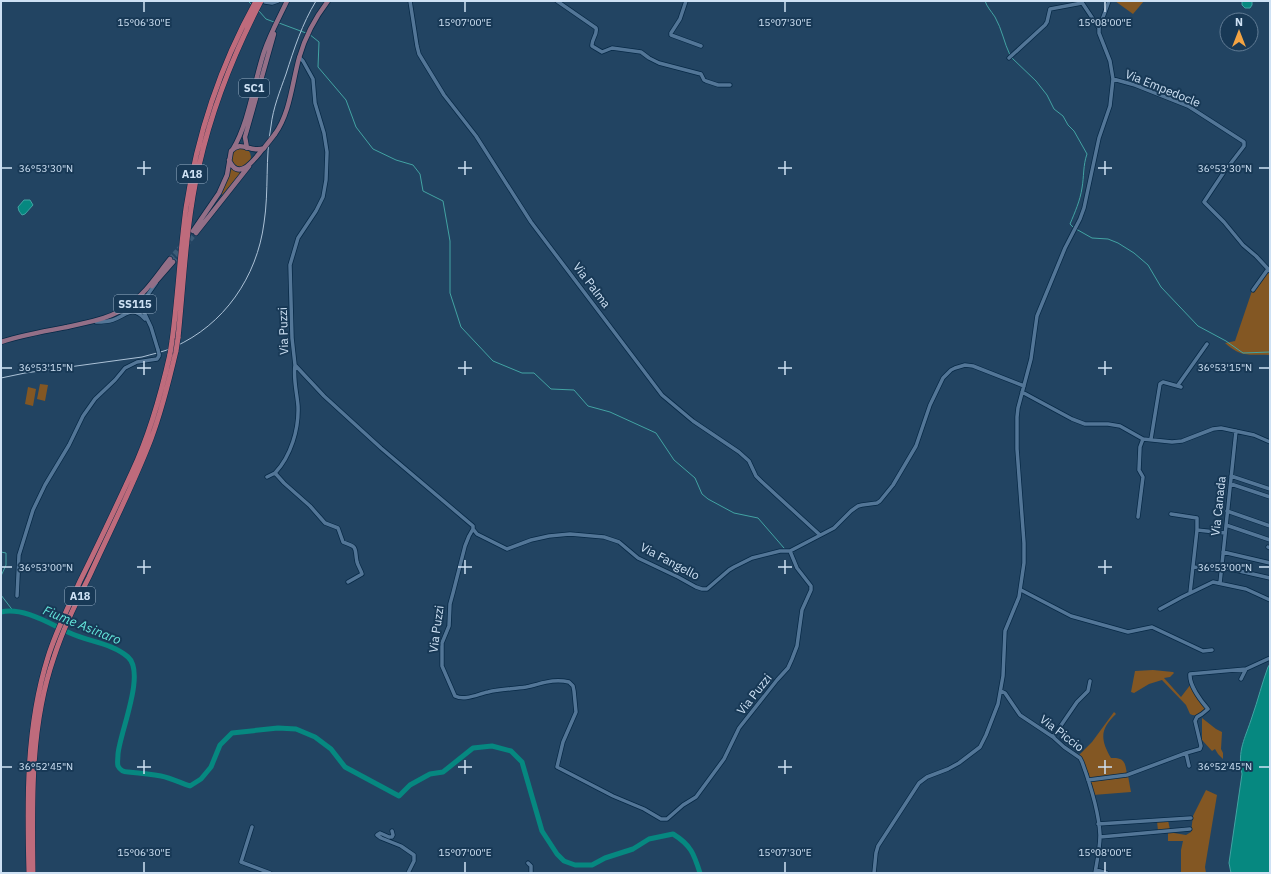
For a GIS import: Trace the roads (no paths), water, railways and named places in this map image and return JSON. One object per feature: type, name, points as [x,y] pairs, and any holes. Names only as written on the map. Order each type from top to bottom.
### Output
[{"type":"highway","name":"A18","points":[[106,534],[152,438],[163,405],[178,338],[188,235],[199,166],[221,92],[256,4],[263,1]]},
{"type":"highway","name":"A18","points":[[29,873],[27,797],[34,721],[51,656],[106,534],[147,436],[158,403],[172,341],[183,233],[194,164],[209,110],[219,84],[251,17]]},
{"type":"highway","name":"A18","points":[[34,873],[33,793],[35,753],[43,696],[51,656]]},
{"type":"main road","points":[[275,27],[287,1]]},
{"type":"main road","points":[[264,148],[257,150],[238,146],[233,149],[230,154],[227,175],[219,193],[195,232],[264,148],[284,119],[299,57],[306,36],[328,1]]},
{"type":"main road","name":"SC1","points":[[248,148],[245,137],[275,27]]},
{"type":"main road","name":"SC1","points":[[233,149],[240,136],[264,52],[275,27]]},
{"type":"main road","points":[[229,159],[233,167],[244,169],[250,164],[252,155],[248,148]]},
{"type":"main road","name":"SS115","points":[[1,342],[36,333],[83,323],[101,320],[115,314],[136,299],[171,260],[160,278],[135,304],[115,317],[96,322],[83,323]]},
{"type":"street","points":[[263,1],[272,3],[278,1]]},
{"type":"street","name":"Via Palma","points":[[410,1],[419,54],[444,95],[476,136],[531,222],[662,395],[693,421],[739,452],[749,461],[756,476],[820,535]]},
{"type":"street","points":[[557,1],[596,28],[597,31],[592,42],[592,46],[602,52],[612,48],[641,52],[659,63],[701,74],[706,81],[718,85],[730,85]]},
{"type":"street","points":[[686,1],[680,19],[671,35],[701,46]]},
{"type":"street","points":[[874,873],[878,846],[908,801],[916,786],[921,780],[948,770],[977,750],[986,735],[1001,690],[1004,676],[1005,631],[1019,597],[1024,563],[1024,543],[1017,449],[1017,417],[1022,392],[1032,359],[1037,316],[1051,280],[1084,208],[1099,138],[1110,106],[1113,79],[1110,61],[1099,33],[1099,28],[1109,1]]},
{"type":"street","points":[[1009,58],[1045,25],[1050,9],[1082,2],[1099,28]]},
{"type":"street","name":"Via Puzzi","points":[[299,57],[303,61],[312,79],[315,103],[324,133],[327,152],[326,180],[323,197],[316,211],[298,238],[290,265],[292,338],[295,365],[324,396],[381,448],[473,526],[465,546],[454,586],[450,604],[449,626],[442,643],[442,666],[455,696],[466,698],[490,691],[527,687],[549,681],[569,682],[573,686],[576,712],[563,742],[557,767],[664,819],[669,817],[679,808],[696,797],[724,759],[739,728],[788,668],[797,646],[802,610],[811,590],[811,586],[797,568],[790,552]]},
{"type":"street","name":"Via Empedocle","points":[[1113,79],[1135,85],[1188,106],[1244,142],[1244,146],[1204,202],[1224,222],[1243,245],[1269,270]]},
{"type":"street","points":[[1253,290],[1269,270]]},
{"type":"street","points":[[141,312],[142,301],[160,278]]},
{"type":"street","points":[[115,314],[122,312],[135,304],[152,282]]},
{"type":"street","points":[[17,596],[19,555],[33,510],[45,485],[69,445],[83,416],[96,398],[125,368],[137,362],[157,359],[159,356],[151,326],[135,304]]},
{"type":"street","points":[[96,322],[109,322],[132,311],[141,312]]},
{"type":"street","points":[[1152,439],[1160,384],[1163,382],[1180,386],[1207,344]]},
{"type":"street","points":[[267,477],[275,473],[287,456],[297,424],[298,414],[295,365]]},
{"type":"street","name":"Via Fangello","points":[[473,529],[477,534],[507,549],[531,540],[549,536],[570,534],[604,537],[619,542],[638,558],[678,576],[696,587],[704,589],[710,587],[729,570],[752,558],[780,552],[790,552],[834,528],[854,508],[862,505],[877,503],[888,492],[916,446],[943,378],[951,370],[965,365],[973,366],[1024,386]]},
{"type":"street","points":[[1022,392],[1072,419],[1085,424],[1108,424],[1120,426],[1143,439],[1172,442],[1186,439],[1217,428],[1254,435],[1270,442]]},
{"type":"street","name":"Via Canada","points":[[1220,583],[1236,431]]},
{"type":"street","points":[[1138,516],[1143,477],[1139,470],[1140,447],[1143,439]]},
{"type":"street","points":[[275,473],[310,506],[325,523],[338,528],[345,543],[349,543],[356,550],[357,564],[362,574],[348,582]]},
{"type":"street","points":[[1231,476],[1270,489]]},
{"type":"street","points":[[1231,484],[1270,497]]},
{"type":"street","points":[[1227,511],[1270,526]]},
{"type":"street","points":[[1171,514],[1197,518],[1190,593]]},
{"type":"street","points":[[1226,525],[1270,540]]},
{"type":"street","points":[[1197,530],[1225,533]]},
{"type":"street","points":[[1223,552],[1270,563]]},
{"type":"street","points":[[1193,567],[1222,568],[1270,578]]},
{"type":"street","points":[[1160,609],[1211,582],[1246,589],[1270,600]]},
{"type":"street","points":[[1020,590],[1071,616],[1128,632],[1152,627],[1203,651],[1212,650]]},
{"type":"street","points":[[1088,780],[1127,775],[1200,749],[1201,746],[1195,720],[1208,708],[1196,693],[1190,678],[1190,674],[1246,669],[1270,658]]},
{"type":"street","points":[[1241,679],[1246,669]]},
{"type":"street","points":[[1053,737],[1077,702],[1088,691],[1090,681]]},
{"type":"street","name":"Via Piccio","points":[[1001,690],[1005,693],[1020,715],[1053,737],[1080,758],[1088,780],[1100,837],[1096,872]]},
{"type":"street","points":[[1186,753],[1189,766]]},
{"type":"street","points":[[1098,824],[1191,818]]},
{"type":"street","points":[[252,827],[241,862],[270,873]]},
{"type":"street","points":[[1100,837],[1190,829]]},
{"type":"street","points":[[392,831],[392,837],[380,833],[377,835],[401,846],[414,855],[414,861],[408,873]]},
{"type":"street","points":[[528,863],[531,866],[531,873]]},
{"type":"street","points":[[1096,872],[1107,873]]},
{"type":"waterway","points":[[248,1],[252,5]]},
{"type":"waterway","points":[[985,1],[995,17],[1010,55]]},
{"type":"waterway","points":[[259,11],[266,19],[274,22]]},
{"type":"waterway","points":[[279,23],[306,33]]},
{"type":"waterway","points":[[309,34],[319,42],[318,67],[346,100],[356,127],[373,149],[396,160],[413,165],[420,174],[423,191],[443,201],[450,241],[450,293],[461,327],[493,361],[522,373],[534,373],[551,389],[574,390],[588,406],[610,412],[656,433],[674,460],[695,478],[702,494],[708,499],[734,513],[758,518],[784,548]]},
{"type":"waterway","points":[[1012,58],[1036,81],[1047,95],[1054,109],[1063,116],[1068,125],[1074,131],[1087,154],[1081,193],[1070,224],[1073,227]]},
{"type":"waterway","points":[[1076,229],[1092,238],[1108,239],[1118,243],[1134,253],[1148,265],[1161,287],[1198,326],[1226,341],[1243,353],[1270,352]]},
{"type":"waterway","points":[[1,552],[6,553],[6,565],[1,576]]},
{"type":"waterway","points":[[1,595],[14,612]]},
{"type":"waterway","name":"Fiume Asinaro","points":[[1,612],[19,612],[37,617],[77,636],[122,652],[128,657],[133,665],[134,676],[133,689],[118,754],[118,766],[124,771],[161,776],[190,786],[201,779],[211,767],[220,745],[232,733],[278,728],[296,729],[315,737],[331,749],[345,767],[399,796],[410,785],[430,774],[443,772],[473,748],[492,746],[511,751],[522,762],[542,831],[557,854],[564,861],[575,865],[592,865],[605,858],[633,849],[649,839],[673,834],[684,842],[691,850],[700,873]]},
{"type":"tunnel","points":[[186,245],[196,233]]},
{"type":"tunnel","points":[[170,259],[182,245]]},
{"type":"tunnel","points":[[173,262],[182,251]]},
{"type":"railway","points":[[1,378],[25,373],[142,357],[162,352],[192,338],[223,312],[246,280],[260,243],[264,223],[268,150],[273,113],[299,37],[316,1]]}]
